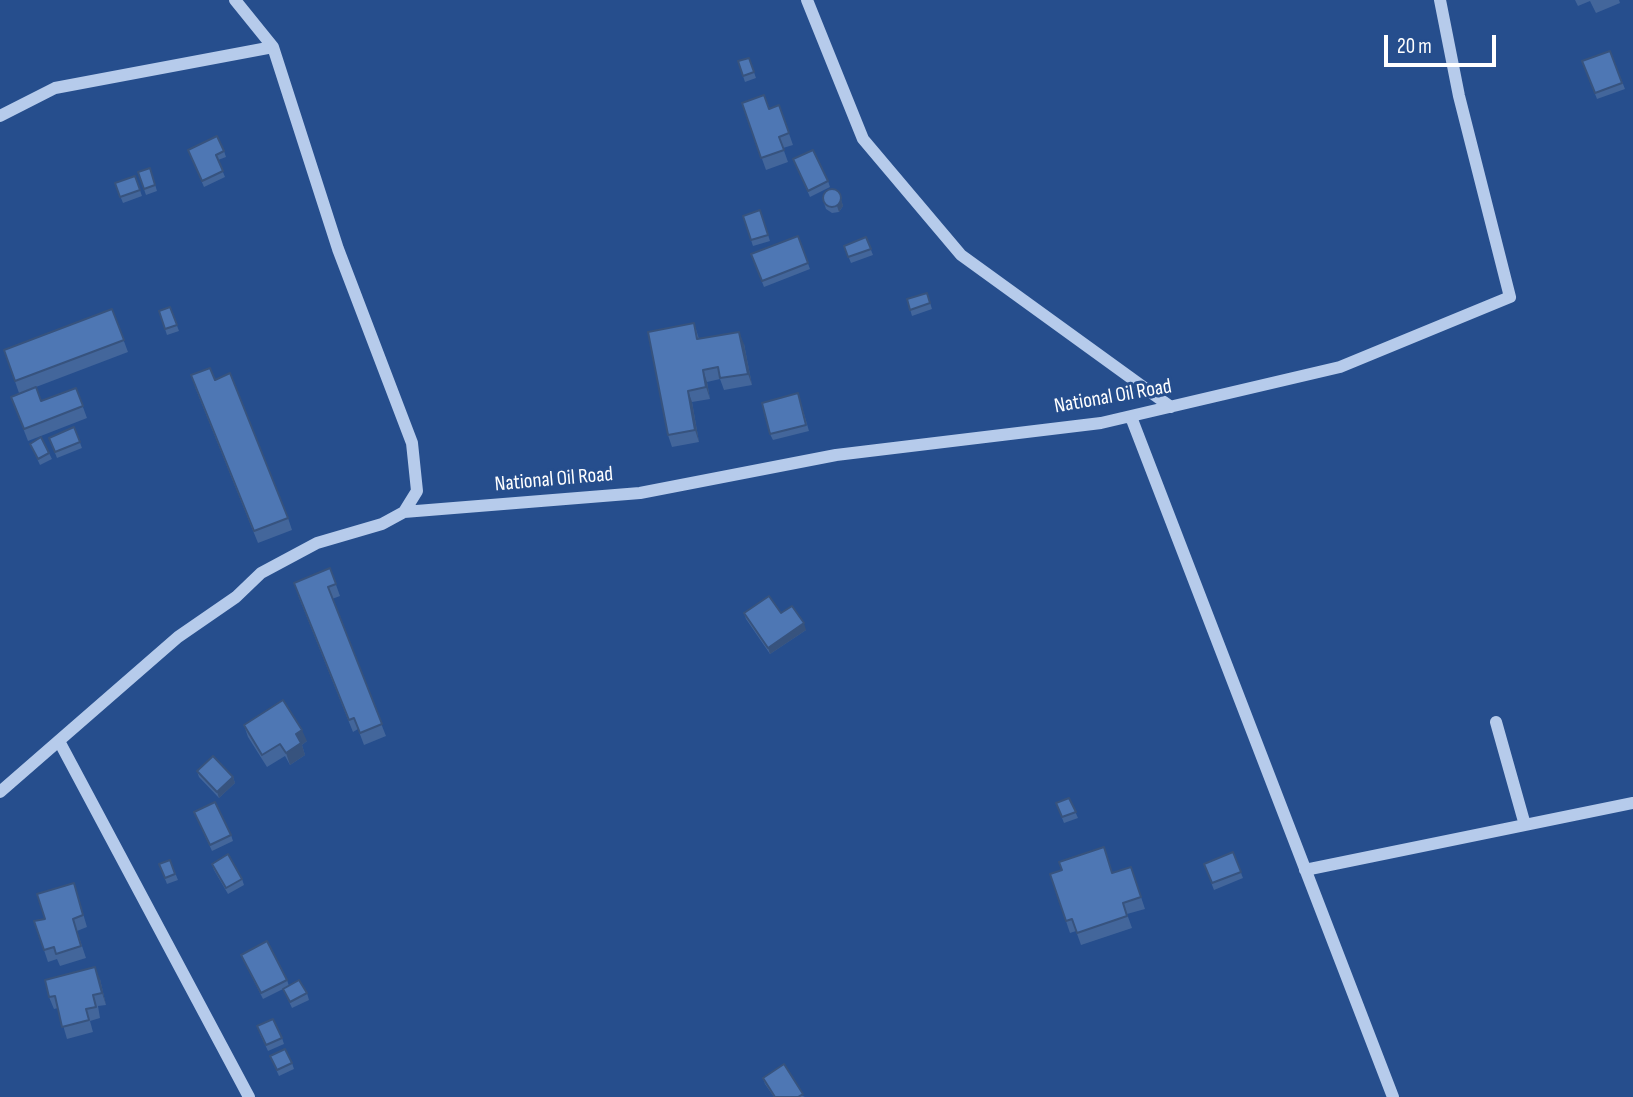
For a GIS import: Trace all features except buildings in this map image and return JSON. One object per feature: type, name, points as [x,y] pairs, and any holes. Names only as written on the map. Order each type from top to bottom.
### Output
[{"type":"street","points":[[0,792],[178,637],[236,597],[261,573],[317,542],[382,524],[404,512],[417,491],[412,443],[343,262],[273,47],[234,0]]},
{"type":"street","points":[[807,0],[863,139],[961,255],[1171,407]]},
{"type":"street","name":"National Oil Road","points":[[404,512],[640,493],[836,455],[1131,417],[1340,367],[1510,297],[1459,96],[1440,0]]},
{"type":"street","points":[[0,116],[55,88],[273,47]]},
{"type":"street","points":[[1131,417],[1393,1097]]},
{"type":"street","points":[[1496,722],[1525,825]]},
{"type":"street","points":[[59,741],[249,1097]]},
{"type":"street","points":[[1305,870],[1633,803]]}]
